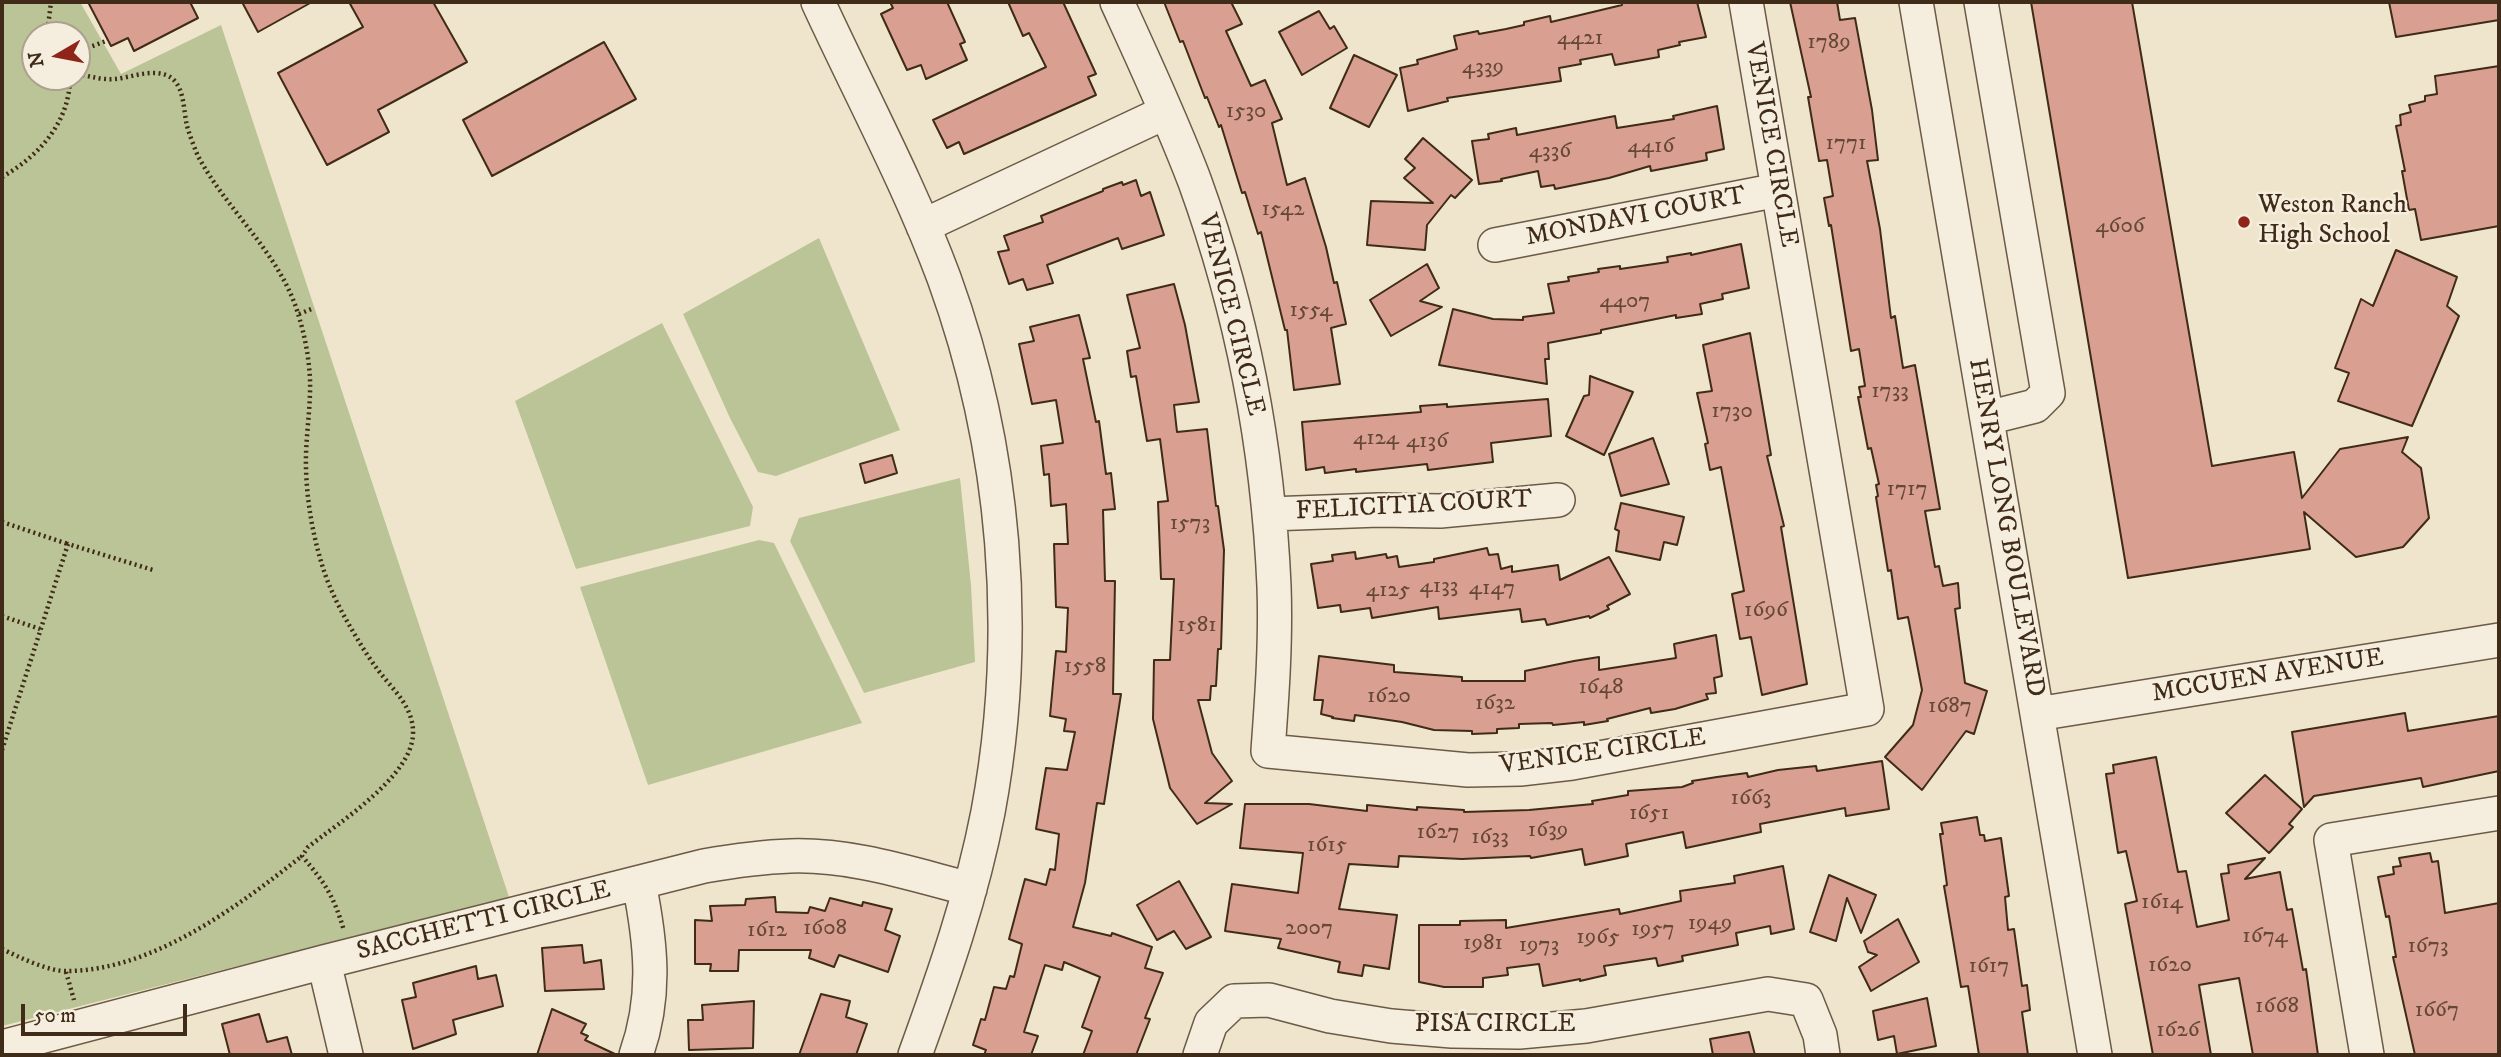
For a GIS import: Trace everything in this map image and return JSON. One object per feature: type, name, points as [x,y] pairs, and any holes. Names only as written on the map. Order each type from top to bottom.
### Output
[{"type":"street","points":[[818,2],[923,226],[944,279],[966,348],[983,416],[994,474],[1002,546],[1004,669],[999,739],[988,813],[970,889],[948,962],[915,1055]]},
{"type":"street","name":"VENICE CIRCLE","points":[[1117,2],[1195,181],[1220,256],[1241,334],[1256,410],[1269,514],[1274,589],[1268,751],[1468,770],[1520,769],[1572,763],[1867,709],[1746,2]]},
{"type":"street","name":"HENRY LONG BOULEVARD","points":[[1916,2],[2095,1055]]},
{"type":"street","points":[[1981,2],[2048,393],[2035,407],[1987,418]]},
{"type":"street","points":[[923,226],[1166,112]]},
{"type":"street","name":"MONDAVI COURT","points":[[1494,245],[1778,190]]},
{"type":"street","name":"FELICITIA COURT","points":[[1269,514],[1440,511],[1558,500]]},
{"type":"street","name":"MCCUEN AVENUE","points":[[2037,714],[2499,640]]},
{"type":"street","points":[[2367,1055],[2331,840],[2499,813]]},
{"type":"street","name":"SACCHETTI CIRCLE","points":[[2,1047],[56,1044],[337,959],[704,866],[752,858],[834,858],[878,865],[970,889]]},
{"type":"street","points":[[636,1055],[647,1009],[651,968],[649,932],[639,883]]},
{"type":"street","points":[[337,959],[346,1055]]},
{"type":"street","name":"PISA CIRCLE","points":[[1200,1055],[1211,1023],[1234,1001],[1269,1000],[1330,1016],[1391,1026],[1452,1031],[1519,1032],[1586,1026],[1768,993],[1806,1000],[1820,1035],[1823,1055]]},
{"type":"path","points":[[49,21],[51,2]]},
{"type":"path","points":[[91,46],[106,41]]},
{"type":"path","points":[[2,949],[23,959],[66,972],[112,966],[204,928],[302,856],[308,847],[378,791],[401,769],[411,750],[414,733],[410,714],[399,694],[379,671],[339,605],[324,570],[314,535],[306,469],[310,379],[299,314],[275,266],[221,194],[197,154],[187,127],[180,88],[175,81],[166,75],[147,73],[132,77],[91,77]]},
{"type":"path","points":[[2,177],[35,154],[51,138],[69,91]]},
{"type":"path","points":[[299,314],[314,308]]},
{"type":"path","points":[[2,522],[153,570]]},
{"type":"path","points":[[2,750],[68,544]]},
{"type":"path","points":[[2,616],[40,629]]},
{"type":"path","points":[[302,856],[326,885],[336,904],[337,959]]},
{"type":"green space","points":[[2,2],[80,2],[91,21],[21,21],[21,91],[91,91],[91,21],[121,74],[221,25],[509,897],[2,1026]]},
{"type":"green space","points":[[819,238],[900,430],[776,476],[758,472],[730,418],[683,314]]},
{"type":"green space","points":[[662,323],[753,507],[750,526],[576,569],[515,401]]},
{"type":"green space","points":[[960,478],[971,585],[975,662],[864,693],[790,541],[799,518]]},
{"type":"green space","points":[[759,540],[774,543],[862,723],[648,785],[580,587]]},
{"type":"building","points":[[88,2],[190,2],[198,18],[134,51],[128,38],[111,46]]},
{"type":"building","points":[[242,2],[312,2],[258,32]]},
{"type":"building","points":[[349,2],[433,2],[467,62],[378,110],[389,132],[327,165],[278,73],[363,27]]},
{"type":"building","points":[[890,2],[947,2],[965,42],[960,44],[967,60],[926,79],[921,65],[907,70],[881,14],[893,8]]},
{"type":"building","points":[[1008,2],[1063,2],[1096,74],[1088,77],[1096,95],[964,154],[959,142],[947,148],[933,120],[1046,67],[1029,33],[1023,36]]},
{"type":"building","points":[[1164,2],[1231,2],[1242,24],[1226,31],[1251,86],[1265,80],[1282,119],[1272,123],[1287,185],[1305,178],[1334,283],[1337,282],[1346,324],[1331,328],[1340,384],[1294,390],[1287,330],[1261,232],[1258,234],[1245,192],[1242,193],[1221,125],[1219,127],[1207,97],[1205,98],[1183,41],[1180,42]]},
{"type":"building","points":[[1621,2],[1697,2],[1706,37],[1679,42],[1680,45],[1658,50],[1659,57],[1615,65],[1612,54],[1580,60],[1581,64],[1559,68],[1561,81],[1447,98],[1448,101],[1408,111],[1400,68],[1418,64],[1417,60],[1457,49],[1454,36],[1506,29],[1550,16],[1551,22],[1622,5]]},
{"type":"building","points":[[1790,2],[1837,2],[1840,20],[1855,18],[1878,160],[1867,161],[1880,229],[1891,318],[1895,316],[1903,368],[1915,365],[1940,509],[1925,511],[1935,567],[1939,566],[1943,586],[1958,583],[1960,608],[1955,609],[1965,683],[1987,691],[1974,734],[1966,731],[1922,790],[1885,757],[1913,725],[1922,690],[1908,617],[1898,619],[1891,570],[1888,571],[1876,497],[1876,485],[1879,484],[1871,448],[1868,449],[1858,397],[1861,397],[1859,387],[1865,386],[1859,349],[1851,351],[1831,225],[1829,226],[1824,198],[1833,196],[1827,160],[1819,161],[1808,97],[1811,97]]},
{"type":"building","points":[[2031,2],[2132,2],[2212,466],[2294,452],[2302,498],[2340,449],[2408,437],[2402,452],[2421,468],[2429,518],[2403,547],[2356,557],[2304,512],[2310,549],[2128,578]]},
{"type":"building","points":[[2389,2],[2499,2],[2499,20],[2396,37]]},
{"type":"building","points":[[1319,11],[1330,29],[1334,26],[1347,48],[1302,75],[1279,32]]},
{"type":"building","points":[[604,42],[636,99],[492,176],[463,120]]},
{"type":"building","points":[[1354,55],[1397,75],[1369,127],[1330,108]]},
{"type":"building","points":[[2499,66],[2499,226],[2421,240],[2415,209],[2409,210],[2402,171],[2405,171],[2396,126],[2401,125],[2400,115],[2411,112],[2409,105],[2425,101],[2425,96],[2437,94],[2435,76]]},
{"type":"building","points":[[1717,106],[1724,149],[1706,153],[1707,160],[1651,171],[1650,166],[1555,189],[1554,185],[1541,187],[1538,171],[1479,184],[1472,141],[1489,139],[1488,134],[1516,128],[1517,135],[1615,116],[1617,128],[1674,119],[1673,116]]},
{"type":"building","points":[[1423,138],[1472,180],[1455,198],[1451,195],[1427,225],[1425,250],[1367,245],[1371,201],[1433,203],[1404,178],[1415,168],[1405,159]]},
{"type":"building","points":[[1136,180],[1141,196],[1150,192],[1164,235],[1122,249],[1118,238],[1047,265],[1053,283],[1027,290],[1023,279],[1009,284],[998,252],[1009,250],[1004,236],[1043,222],[1041,216],[1103,189]]},
{"type":"building","points":[[1741,244],[1749,288],[1722,294],[1723,299],[1700,304],[1702,314],[1676,318],[1676,315],[1548,343],[1549,359],[1545,359],[1547,384],[1439,365],[1453,309],[1493,319],[1523,320],[1523,317],[1554,313],[1548,284],[1569,281],[1568,277],[1599,272],[1598,269],[1620,266],[1620,269],[1668,262],[1667,257],[1691,255]]},
{"type":"building","points":[[2396,250],[2457,277],[2447,306],[2459,316],[2412,426],[2338,401],[2349,373],[2335,368],[2361,299],[2373,306]]},
{"type":"building","points":[[1427,264],[1439,288],[1420,301],[1442,307],[1391,336],[1370,300]]},
{"type":"building","points":[[1174,284],[1185,325],[1199,402],[1174,405],[1177,432],[1207,429],[1224,550],[1221,649],[1218,649],[1216,686],[1211,686],[1210,700],[1198,700],[1212,753],[1232,781],[1205,803],[1232,804],[1197,824],[1170,788],[1153,719],[1154,660],[1170,660],[1174,579],[1161,579],[1158,502],[1168,501],[1160,439],[1147,441],[1136,376],[1131,377],[1127,351],[1140,348],[1127,295]]},
{"type":"building","points":[[1079,315],[1090,358],[1083,359],[1096,422],[1099,421],[1106,474],[1111,473],[1115,509],[1103,510],[1105,581],[1115,581],[1113,694],[1121,694],[1104,804],[1097,803],[1085,883],[1073,927],[1111,936],[1112,933],[1152,947],[1145,968],[1163,973],[1145,1018],[1150,1019],[1136,1055],[1083,1055],[1092,1031],[1082,1027],[1100,977],[1064,962],[1062,970],[1045,965],[1024,1032],[1038,1036],[1031,1055],[984,1055],[986,1050],[973,1045],[981,1019],[985,1020],[994,987],[1006,989],[1010,976],[1014,977],[1022,944],[1009,939],[1025,879],[1046,885],[1050,869],[1055,870],[1059,834],[1036,829],[1046,768],[1067,770],[1075,732],[1064,731],[1066,719],[1050,716],[1056,651],[1066,652],[1068,608],[1056,607],[1054,544],[1068,544],[1066,504],[1051,506],[1049,474],[1044,475],[1041,446],[1063,443],[1056,400],[1032,404],[1019,344],[1034,341],[1030,327]]},
{"type":"building","points":[[1750,333],[1771,455],[1767,456],[1784,526],[1781,527],[1807,684],[1762,695],[1751,637],[1740,639],[1732,594],[1744,591],[1721,467],[1710,470],[1705,444],[1708,443],[1697,393],[1712,391],[1703,345]]},
{"type":"building","points":[[1590,376],[1633,392],[1604,455],[1566,436],[1584,396],[1589,395]]},
{"type":"building","points":[[1548,399],[1551,436],[1491,443],[1493,462],[1428,470],[1427,464],[1356,472],[1356,469],[1325,473],[1324,467],[1306,470],[1302,422],[1421,412],[1420,406],[1447,404],[1447,407]]},
{"type":"building","points":[[1653,438],[1669,484],[1621,496],[1609,454]]},
{"type":"building","points":[[892,455],[897,473],[865,483],[860,464]]},
{"type":"building","points":[[1621,503],[1684,517],[1677,545],[1664,542],[1660,560],[1616,551],[1619,531],[1615,529]]},
{"type":"building","points":[[1487,548],[1489,555],[1498,554],[1501,569],[1512,566],[1512,572],[1558,565],[1560,580],[1609,557],[1630,594],[1590,618],[1589,616],[1547,625],[1545,619],[1522,622],[1520,609],[1439,619],[1438,607],[1372,618],[1370,608],[1341,612],[1340,605],[1318,608],[1311,564],[1333,561],[1332,555],[1355,552],[1356,559],[1386,554],[1387,558],[1397,556],[1399,567],[1434,562],[1434,559]]},
{"type":"building","points":[[1716,635],[1722,676],[1714,678],[1716,693],[1706,694],[1708,699],[1651,713],[1650,708],[1607,719],[1608,721],[1584,725],[1584,722],[1519,724],[1519,728],[1497,729],[1497,733],[1472,734],[1472,731],[1434,730],[1355,715],[1354,721],[1332,718],[1321,714],[1323,700],[1314,700],[1319,656],[1394,665],[1394,672],[1462,677],[1462,681],[1525,681],[1525,671],[1599,657],[1599,670],[1676,658],[1674,644]]},
{"type":"building","points":[[2405,713],[2408,731],[2499,716],[2499,771],[2423,787],[2421,778],[2314,796],[2304,807],[2292,732]]},
{"type":"building","points":[[2156,757],[2178,872],[2186,871],[2197,927],[2229,920],[2221,874],[2229,873],[2228,865],[2265,858],[2245,879],[2280,872],[2287,910],[2292,909],[2303,970],[2306,969],[2318,1055],[2253,1055],[2239,978],[2199,985],[2211,1055],[2153,1055],[2125,904],[2137,901],[2126,851],[2118,853],[2106,774],[2114,773],[2113,765]]},
{"type":"building","points":[[1882,761],[1889,809],[1846,816],[1845,808],[1760,824],[1761,832],[1686,848],[1683,832],[1626,844],[1628,856],[1585,865],[1582,849],[1531,858],[1399,856],[1398,867],[1349,864],[1339,909],[1397,915],[1389,969],[1364,965],[1362,976],[1338,972],[1340,962],[1278,948],[1281,939],[1225,931],[1232,884],[1298,893],[1303,853],[1240,848],[1245,804],[1309,804],[1367,811],[1367,805],[1464,812],[1529,810],[1593,804],[1592,801],[1628,795],[1628,791],[1682,787],[1693,783],[1692,781],[1717,777],[1747,773],[1748,777],[1778,770],[1816,766],[1817,771]]},
{"type":"building","points":[[2265,775],[2302,809],[2289,824],[2293,827],[2269,853],[2226,813]]},
{"type":"building","points":[[1977,817],[1980,835],[1984,835],[1985,841],[2001,838],[2009,896],[2005,897],[2008,930],[2014,929],[2022,986],[2027,985],[2030,1010],[2022,1012],[2028,1055],[1979,1055],[1968,986],[1961,987],[1944,886],[1947,885],[1941,823]]},
{"type":"building","points":[[2430,853],[2432,862],[2438,861],[2445,913],[2499,903],[2499,1055],[2415,1055],[2393,957],[2396,957],[2389,916],[2386,917],[2378,877],[2394,874],[2393,867],[2401,866],[2399,858]]},
{"type":"building","points":[[1783,866],[1794,929],[1771,934],[1770,926],[1736,933],[1738,945],[1682,956],[1683,961],[1658,966],[1656,958],[1604,966],[1606,975],[1580,981],[1543,986],[1539,964],[1507,968],[1508,975],[1483,978],[1483,987],[1444,987],[1419,982],[1419,925],[1460,925],[1460,921],[1506,920],[1506,928],[1619,909],[1620,914],[1681,901],[1680,891],[1735,883],[1734,876]]},
{"type":"building","points":[[1829,875],[1876,895],[1861,933],[1847,898],[1836,941],[1810,932]]},
{"type":"building","points":[[1179,881],[1211,937],[1186,949],[1174,931],[1157,940],[1137,905]]},
{"type":"building","points":[[775,897],[776,912],[808,913],[810,907],[825,911],[830,898],[862,906],[863,902],[892,909],[885,930],[900,936],[888,972],[839,955],[834,967],[809,958],[811,950],[739,950],[738,971],[710,971],[711,964],[695,964],[695,920],[712,921],[710,906],[745,905],[746,899]]},
{"type":"building","points":[[1898,919],[1919,962],[1871,991],[1859,967],[1877,955],[1868,952],[1864,941]]},
{"type":"building","points":[[582,945],[584,963],[601,960],[604,989],[545,991],[542,948]]},
{"type":"building","points":[[476,966],[478,979],[496,975],[503,1006],[453,1020],[456,1034],[413,1049],[402,1000],[416,997],[413,983]]},
{"type":"building","points":[[821,994],[850,1001],[846,1017],[867,1024],[856,1055],[799,1055]]},
{"type":"building","points":[[1927,998],[1936,1046],[1897,1054],[1894,1036],[1878,1040],[1873,1011]]},
{"type":"building","points":[[754,1001],[753,1048],[689,1050],[688,1020],[703,1020],[702,1005]]},
{"type":"building","points":[[552,1009],[586,1024],[581,1033],[588,1036],[585,1040],[617,1055],[537,1055]]},
{"type":"building","points":[[259,1014],[267,1042],[287,1037],[292,1055],[230,1055],[222,1024]]},
{"type":"building","points":[[1749,1032],[1755,1055],[1713,1055],[1710,1039]]},
{"type":"place","name":"Weston Ranch High School","points":[[2244,222]]}]
